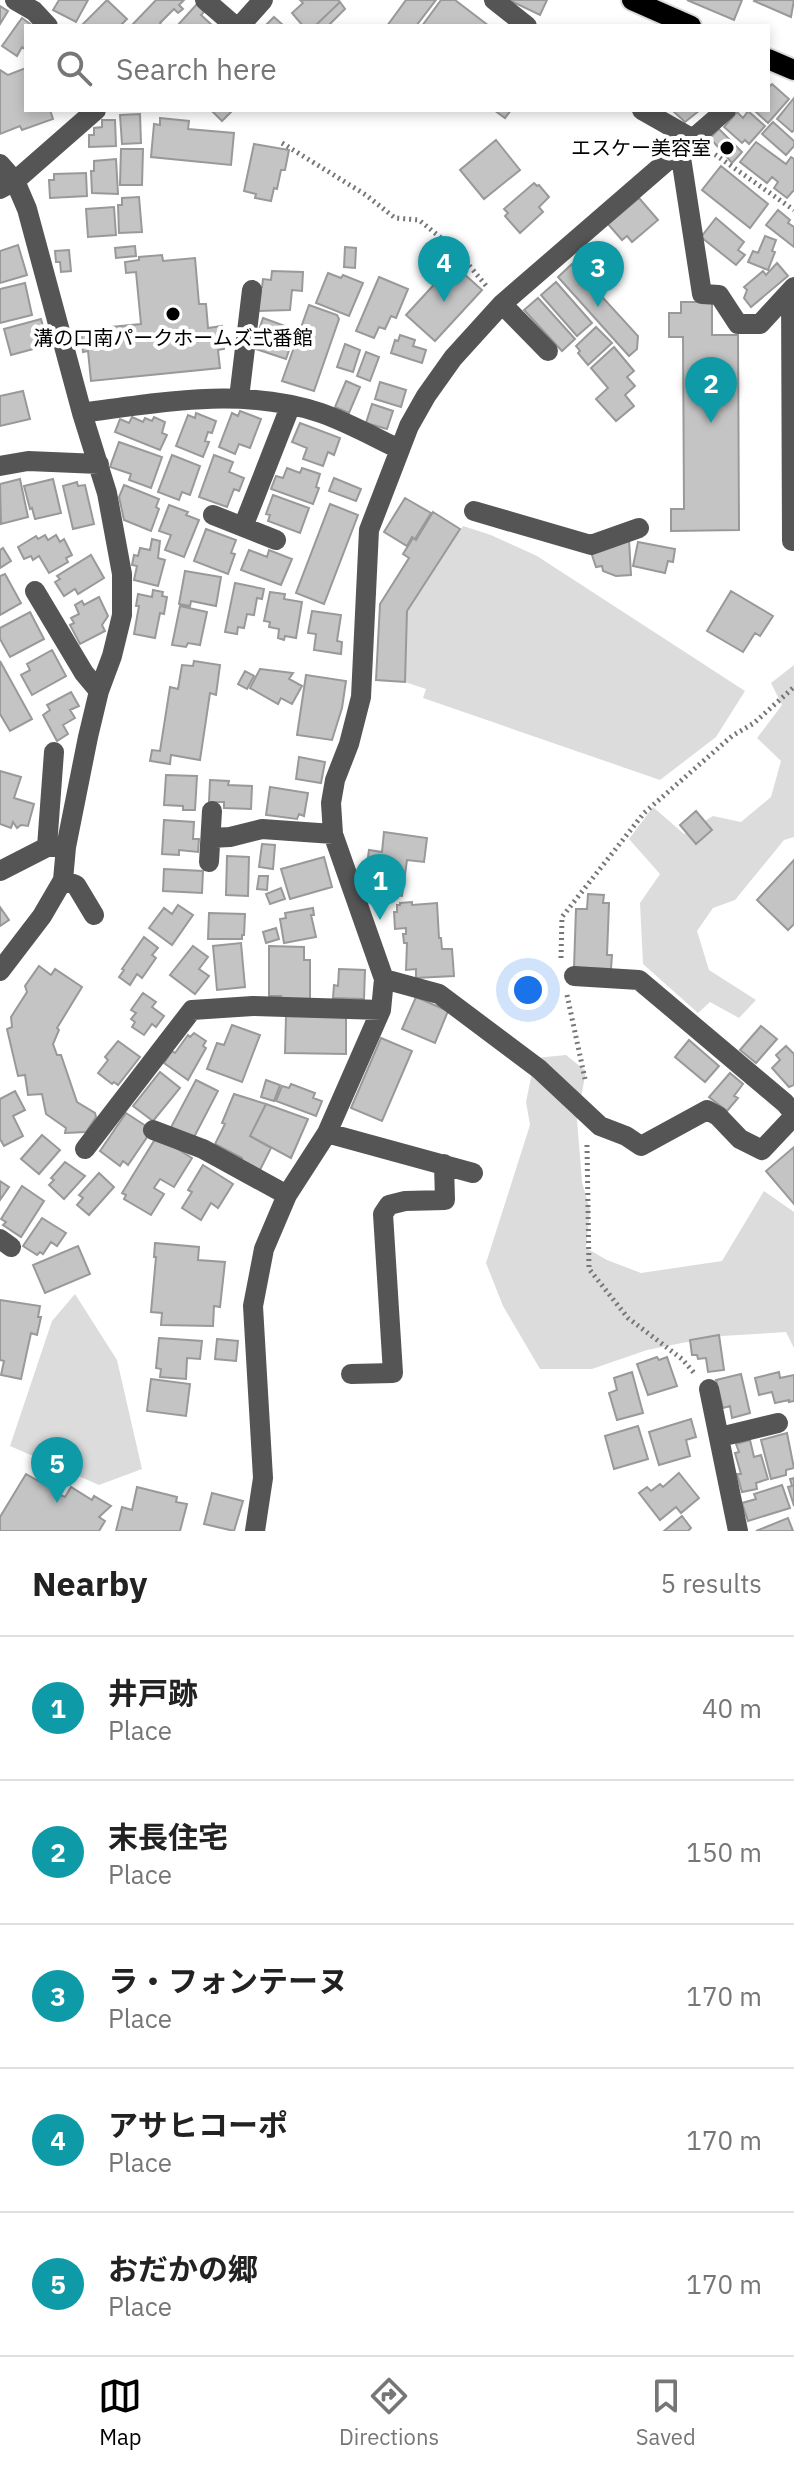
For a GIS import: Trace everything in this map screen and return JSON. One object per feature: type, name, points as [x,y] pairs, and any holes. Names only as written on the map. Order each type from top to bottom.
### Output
[{"type":"main road","points":[[632,0],[686,24]]},
{"type":"street","points":[[15,0],[34,11],[46,24]]},
{"type":"street","points":[[205,0],[235,24]]},
{"type":"street","points":[[240,24],[263,0]]},
{"type":"street","points":[[494,0],[524,24]]},
{"type":"street","points":[[8,185],[94,112]]},
{"type":"street","points":[[645,112],[686,145],[702,294],[719,295],[738,324],[760,324],[792,289]]},
{"type":"street","points":[[255,1531],[263,1478],[253,1306],[264,1249],[287,1195],[327,1133],[381,1010],[384,979],[333,834],[331,803],[335,780],[349,744],[361,697],[369,530],[399,449],[426,396],[453,358],[502,304],[724,112]]},
{"type":"street","points":[[0,164],[8,185],[27,209],[82,413],[99,464],[122,574],[122,615],[57,847]]},
{"type":"street","points":[[792,289],[792,541]]},
{"type":"street","points":[[239,398],[252,290]]},
{"type":"street","points":[[502,304],[548,351]]},
{"type":"street","points":[[82,413],[169,400],[239,398],[320,413],[399,449]]},
{"type":"street","points":[[243,527],[290,407]]},
{"type":"street","points":[[0,466],[28,461],[99,464]]},
{"type":"street","points":[[474,511],[591,545],[639,528]]},
{"type":"street","points":[[213,515],[276,540]]},
{"type":"street","points":[[35,591],[84,673],[99,691]]},
{"type":"street","points":[[0,971],[42,916],[63,880],[57,847],[54,752]]},
{"type":"street","points":[[209,862],[212,811]]},
{"type":"street","points":[[211,838],[262,829],[333,834]]},
{"type":"street","points":[[0,871],[57,847]]},
{"type":"street","points":[[63,880],[76,885],[94,915]]},
{"type":"street","points":[[384,979],[439,994],[539,1069],[600,1126],[626,1136],[641,1146],[707,1110],[718,1116],[740,1139],[762,1150],[794,1115],[785,1103],[639,980],[566,974]]},
{"type":"street","points":[[85,1149],[192,1010],[253,1006],[381,1010]]},
{"type":"street","points":[[153,1130],[203,1149],[287,1195]]},
{"type":"street","points":[[327,1133],[473,1173]]},
{"type":"street","points":[[351,1374],[393,1373],[383,1214],[389,1205],[405,1201],[445,1200],[444,1164]]},
{"type":"street","points":[[709,1389],[738,1531]]},
{"type":"street","points":[[720,1437],[778,1423]]},
{"type":"path","points":[[282,143],[366,195],[395,218],[419,220],[457,251],[502,304]]},
{"type":"path","points":[[686,145],[794,210]]},
{"type":"path","points":[[709,1389],[682,1359],[628,1318],[589,1269],[586,1087],[566,974],[562,917],[644,813],[794,687]]},
{"type":"shaded area","points":[[463,526],[537,556],[745,691],[716,737],[660,780],[423,698],[426,689],[405,682],[407,611]]},
{"type":"shaded area","points":[[794,665],[794,837],[784,840],[735,900],[713,908],[697,931],[709,970],[756,1000],[739,1018],[710,1002],[698,1013],[643,964],[640,903],[660,874],[629,839],[653,807],[684,834],[713,816],[741,822],[771,797],[781,761],[757,738],[782,705],[771,683]]},
{"type":"shaded area","points":[[566,1055],[586,1071],[577,1119],[582,1182],[590,1210],[586,1248],[641,1273],[722,1261],[764,1191],[794,1212],[794,1348],[786,1332],[722,1336],[647,1350],[592,1369],[540,1369],[503,1306],[486,1263],[530,1125],[526,1102],[535,1058]]},
{"type":"shaded area","points":[[75,1294],[117,1360],[142,1469],[99,1485],[10,1446],[52,1321]]},
{"type":"building","points":[[59,0],[88,0],[76,22],[53,10]]},
{"type":"building","points":[[107,0],[127,19],[122,24],[83,24]]},
{"type":"building","points":[[156,0],[184,0],[179,5],[183,9],[178,13],[174,9],[161,24],[133,24]]},
{"type":"building","points":[[300,0],[340,2],[317,24],[301,24],[292,13],[303,3]]},
{"type":"building","points":[[406,0],[436,0],[418,24],[388,24]]},
{"type":"building","points":[[441,0],[455,0],[486,24],[423,24]]},
{"type":"building","points":[[509,0],[547,0],[540,15]]},
{"type":"building","points":[[687,0],[742,0],[734,20]]},
{"type":"building","points":[[755,0],[794,0],[791,17],[754,1]]},
{"type":"building","points":[[340,2],[345,9],[330,24],[317,24]]},
{"type":"building","points":[[197,4],[204,12],[201,15],[211,24],[179,24]]},
{"type":"building","points":[[0,6],[8,11],[0,24]]},
{"type":"building","points":[[274,17],[282,24],[267,24]]},
{"type":"building","points":[[22,18],[30,24],[24,24],[24,48],[22,47],[17,56],[2,46]]},
{"type":"building","points":[[24,69],[24,112],[51,112],[53,119],[0,134],[0,70],[8,75]]},
{"type":"building","points":[[772,84],[789,99],[768,123],[756,112],[770,112]]},
{"type":"building","points":[[794,98],[794,130],[792,132],[777,119]]},
{"type":"building","points":[[213,112],[231,112],[222,121]]},
{"type":"building","points":[[674,112],[698,112],[685,122]]},
{"type":"building","points":[[737,112],[743,118],[749,112],[765,126],[749,144],[745,140],[742,143],[724,127]]},
{"type":"building","points":[[140,114],[141,143],[122,144],[120,115]]},
{"type":"building","points":[[160,118],[189,121],[188,129],[234,133],[231,165],[151,157],[154,124],[160,125]]},
{"type":"building","points":[[102,120],[115,120],[116,146],[89,147],[89,135],[94,135],[94,128],[102,127]]},
{"type":"building","points":[[773,122],[794,141],[794,146],[786,155],[762,134]]},
{"type":"building","points":[[719,129],[742,152],[732,163],[710,138]]},
{"type":"building","points":[[496,140],[520,170],[484,199],[460,170]]},
{"type":"building","points":[[756,142],[786,164],[791,157],[794,159],[794,190],[787,198],[774,188],[778,182],[772,177],[767,183],[740,162]]},
{"type":"building","points":[[254,144],[289,150],[285,170],[281,170],[271,201],[255,198],[256,194],[244,191]]},
{"type":"building","points":[[121,149],[143,149],[142,185],[120,185]]},
{"type":"building","points":[[116,159],[118,194],[92,193],[94,161]]},
{"type":"building","points":[[721,166],[768,204],[750,228],[702,190]]},
{"type":"building","points":[[86,173],[87,196],[50,198],[49,180],[54,180],[54,174]]},
{"type":"building","points":[[534,183],[549,197],[539,207],[543,212],[520,233],[505,216],[508,213],[504,209]]},
{"type":"building","points":[[139,197],[142,232],[119,233],[118,205],[122,205],[122,198]]},
{"type":"building","points":[[639,198],[658,220],[632,242],[627,236],[622,240],[608,224]]},
{"type":"building","points":[[114,207],[116,235],[88,237],[86,209]]},
{"type":"building","points":[[778,210],[794,227],[794,247],[766,225]]},
{"type":"building","points":[[716,218],[744,242],[738,250],[745,255],[736,265],[701,237]]},
{"type":"building","points":[[765,236],[776,240],[768,270],[748,262],[753,251],[758,253]]},
{"type":"building","points":[[18,245],[27,275],[0,283],[0,251]]},
{"type":"building","points":[[135,246],[136,256],[116,258],[115,248]]},
{"type":"building","points":[[345,247],[356,248],[355,268],[344,267]]},
{"type":"building","points":[[69,250],[71,271],[61,272],[55,251]]},
{"type":"building","name":"溝の口南パークホームズ弍番館","points":[[162,255],[163,261],[195,258],[199,304],[206,304],[208,328],[222,326],[224,349],[218,350],[220,368],[91,381],[88,351],[83,352],[81,330],[141,324],[136,272],[126,273],[125,262]]},
{"type":"building","points":[[777,263],[788,276],[751,307],[744,298],[747,290],[744,287],[763,271],[766,275]]},
{"type":"building","points":[[453,264],[482,290],[435,341],[406,315]]},
{"type":"building","points":[[572,264],[638,336],[637,349],[629,356],[558,277]]},
{"type":"building","points":[[272,271],[303,272],[302,291],[292,290],[290,310],[258,311],[259,287],[262,287],[263,279],[271,280]]},
{"type":"building","points":[[328,273],[363,283],[349,316],[316,303]]},
{"type":"building","points":[[379,277],[408,289],[396,318],[391,316],[385,329],[379,327],[374,338],[356,331]]},
{"type":"building","points":[[556,282],[592,323],[577,336],[541,295]]},
{"type":"building","points":[[25,283],[32,315],[0,323],[0,289]]},
{"type":"building","points":[[538,298],[575,339],[562,351],[524,310]]},
{"type":"building","points":[[681,302],[712,302],[712,335],[738,335],[739,530],[671,531],[671,509],[684,509],[683,337],[669,337],[669,313],[681,313]]},
{"type":"building","points":[[309,305],[337,315],[339,319],[314,391],[282,381]]},
{"type":"building","points":[[263,318],[296,330],[286,359],[253,348]]},
{"type":"building","points":[[41,319],[48,345],[11,355],[4,329]]},
{"type":"building","points":[[596,327],[612,343],[588,365],[576,346]]},
{"type":"building","points":[[400,335],[415,340],[413,346],[426,350],[422,363],[391,353]]},
{"type":"building","points":[[345,344],[360,350],[353,372],[337,367]]},
{"type":"building","points":[[614,347],[634,371],[627,377],[635,386],[625,395],[634,406],[616,421],[596,399],[608,388],[591,368]]},
{"type":"building","points":[[366,352],[379,357],[370,381],[357,376]]},
{"type":"building","points":[[346,381],[360,387],[349,413],[335,407]]},
{"type":"building","points":[[380,382],[406,390],[401,407],[375,399]]},
{"type":"building","points":[[23,391],[30,419],[0,426],[0,396]]},
{"type":"building","points":[[372,404],[393,411],[387,429],[366,423]]},
{"type":"building","points":[[240,411],[261,419],[250,448],[239,444],[235,454],[219,447],[232,413],[238,416]]},
{"type":"building","points":[[196,413],[216,421],[212,433],[208,432],[205,441],[209,442],[203,457],[176,446],[188,415],[195,418]]},
{"type":"building","points":[[132,417],[143,422],[145,418],[152,421],[154,417],[165,422],[162,433],[167,435],[160,450],[115,432],[120,419],[129,423]]},
{"type":"building","points":[[300,423],[340,438],[334,455],[328,452],[323,466],[303,459],[307,448],[292,442]]},
{"type":"building","points":[[119,442],[162,457],[151,488],[129,480],[131,474],[110,467]]},
{"type":"building","points":[[172,455],[200,466],[190,495],[182,492],[179,500],[158,492]]},
{"type":"building","points":[[214,455],[233,462],[229,472],[244,478],[239,491],[234,489],[227,507],[199,497]]},
{"type":"building","points":[[287,468],[300,473],[302,468],[320,474],[313,504],[271,489],[276,476],[283,478]]},
{"type":"building","points":[[334,478],[361,489],[356,501],[329,491]]},
{"type":"building","points":[[20,479],[28,517],[1,524],[0,484]]},
{"type":"building","points":[[53,479],[61,513],[35,519],[24,486]]},
{"type":"building","points":[[77,482],[78,486],[85,485],[94,524],[73,529],[63,486]]},
{"type":"building","points":[[124,485],[159,499],[156,507],[159,509],[151,531],[124,520],[119,497]]},
{"type":"building","points":[[273,495],[309,508],[300,533],[268,521],[270,515],[266,514]]},
{"type":"building","points":[[405,498],[431,513],[407,546],[384,532]]},
{"type":"building","points":[[330,504],[358,515],[324,604],[296,593]]},
{"type":"building","points":[[169,505],[199,520],[184,557],[165,550],[171,535],[159,531]]},
{"type":"building","points":[[433,512],[460,529],[407,611],[405,682],[376,680],[380,604],[409,558],[403,554],[413,538],[416,540]]},
{"type":"building","points":[[206,529],[236,540],[228,574],[194,561]]},
{"type":"building","points":[[45,535],[48,540],[56,535],[60,542],[64,539],[72,555],[66,558],[68,562],[49,573],[39,556],[33,560],[31,556],[24,559],[18,547],[36,536],[38,539]]},
{"type":"building","points":[[152,539],[160,541],[158,558],[165,560],[158,586],[134,580],[137,566],[132,565],[134,555],[138,556],[140,548],[150,550]]},
{"type":"building","points":[[629,539],[631,575],[616,576],[603,571],[602,566],[596,567],[591,552]]},
{"type":"building","points":[[638,542],[675,549],[673,562],[668,561],[665,573],[633,566]]},
{"type":"building","points":[[3,548],[11,561],[0,568],[0,550]]},
{"type":"building","points":[[249,550],[267,557],[269,550],[292,559],[281,585],[241,570]]},
{"type":"building","points":[[91,555],[104,578],[78,594],[75,589],[64,596],[55,582],[60,579],[57,576]]},
{"type":"building","points":[[185,571],[221,577],[216,606],[191,601],[190,606],[179,604]]},
{"type":"building","points":[[5,574],[21,603],[0,615],[0,576]]},
{"type":"building","points":[[235,583],[264,589],[262,599],[257,598],[254,615],[247,614],[244,628],[238,627],[237,634],[225,632]]},
{"type":"building","points":[[153,590],[163,592],[162,596],[167,597],[155,638],[134,634],[138,594],[152,597]]},
{"type":"building","points":[[731,591],[773,616],[760,636],[755,633],[743,652],[707,631]]},
{"type":"building","points":[[270,592],[285,594],[284,599],[302,602],[296,638],[278,638],[279,629],[269,627],[270,622],[264,621]]},
{"type":"building","points":[[99,597],[108,616],[102,625],[105,631],[80,644],[70,625],[74,623],[71,618],[79,614],[75,605],[82,601],[84,605]]},
{"type":"building","points":[[180,606],[207,612],[200,645],[172,645]]},
{"type":"building","points":[[312,611],[341,615],[337,641],[342,642],[341,654],[314,650],[316,634],[308,633]]},
{"type":"building","points":[[30,612],[44,639],[10,657],[0,639],[0,628]]},
{"type":"building","points":[[52,650],[66,676],[32,695],[21,675],[30,670],[27,664]]},
{"type":"building","points":[[0,661],[32,719],[10,731],[0,714]]},
{"type":"building","points":[[194,661],[220,665],[216,695],[210,693],[200,760],[171,755],[170,764],[150,761],[152,750],[160,751],[170,687],[178,689],[182,665],[193,666]]},
{"type":"building","points":[[260,669],[293,673],[289,679],[302,686],[292,704],[281,698],[278,704],[250,688]]},
{"type":"building","points":[[245,671],[254,676],[247,689],[238,684]]},
{"type":"building","points":[[306,675],[346,681],[332,740],[297,735]]},
{"type":"building","points":[[71,692],[79,706],[70,710],[75,718],[63,725],[68,734],[57,741],[43,715],[50,710],[47,705]]},
{"type":"building","points":[[299,757],[325,762],[321,783],[296,779]]},
{"type":"building","points":[[0,771],[21,777],[14,798],[34,804],[28,826],[17,828],[13,822],[11,828],[0,824]]},
{"type":"building","points":[[166,775],[197,776],[195,810],[164,805]]},
{"type":"building","points":[[210,780],[229,781],[228,785],[252,786],[251,809],[224,808],[224,802],[209,802]]},
{"type":"building","points":[[270,787],[308,793],[304,816],[299,814],[297,819],[266,815]]},
{"type":"building","points":[[696,811],[712,830],[696,844],[680,825]]},
{"type":"building","points":[[164,820],[194,822],[193,839],[199,839],[198,852],[179,850],[179,855],[162,854]]},
{"type":"building","points":[[384,832],[427,838],[424,862],[407,860],[402,896],[377,893],[378,881],[365,879],[369,850],[382,852]]},
{"type":"building","points":[[262,844],[275,845],[273,869],[259,867]]},
{"type":"building","points":[[227,856],[249,857],[248,896],[226,895]]},
{"type":"building","points":[[324,857],[332,887],[290,899],[281,869]]},
{"type":"building","points":[[794,860],[794,924],[788,930],[757,900]]},
{"type":"building","points":[[164,869],[203,871],[202,893],[163,891]]},
{"type":"building","points":[[259,876],[268,876],[267,890],[257,889]]},
{"type":"building","points":[[281,888],[285,899],[270,904],[266,894]]},
{"type":"building","points":[[588,894],[604,895],[603,903],[609,903],[607,955],[612,955],[611,969],[574,968],[576,909],[587,909]]},
{"type":"building","points":[[412,902],[412,905],[437,903],[439,938],[442,949],[452,949],[454,976],[416,978],[416,969],[406,970],[407,943],[404,943],[403,934],[406,934],[406,928],[395,929],[394,912],[397,912],[400,903]]},
{"type":"building","points":[[178,905],[193,915],[172,945],[149,928],[164,908],[172,914]]},
{"type":"building","points":[[0,907],[9,920],[0,926]]},
{"type":"building","points":[[313,908],[314,915],[311,915],[316,937],[284,943],[280,919],[286,918],[285,913]]},
{"type":"building","points":[[209,913],[245,914],[242,939],[208,939]]},
{"type":"building","points":[[276,928],[279,939],[266,943],[263,932]]},
{"type":"building","points":[[144,937],[158,948],[152,955],[156,958],[142,978],[137,974],[130,985],[119,977]]},
{"type":"building","points":[[241,943],[245,987],[217,990],[213,946]]},
{"type":"building","points":[[193,946],[208,957],[199,969],[209,976],[195,994],[170,975]]},
{"type":"building","points":[[269,946],[304,947],[304,960],[310,960],[310,1000],[269,996]]},
{"type":"building","points":[[39,966],[51,975],[55,969],[82,987],[57,1028],[59,1030],[53,1044],[57,1055],[61,1055],[77,1102],[95,1113],[96,1117],[86,1132],[65,1133],[66,1128],[46,1114],[42,1094],[28,1095],[25,1075],[18,1076],[7,1029],[12,1027],[11,1017],[27,992],[25,986]]},
{"type":"building","points":[[339,969],[365,970],[364,999],[333,998],[334,985],[338,986]]},
{"type":"building","points":[[143,993],[156,1002],[152,1007],[164,1016],[156,1027],[152,1024],[144,1035],[132,1027],[135,1022],[131,1019],[136,1013],[131,1010]]},
{"type":"building","points":[[416,997],[448,1011],[435,1043],[402,1029]]},
{"type":"building","points":[[286,1016],[346,1017],[346,1054],[285,1053]]},
{"type":"building","points":[[232,1025],[260,1035],[242,1082],[207,1069],[217,1043],[224,1045]]},
{"type":"building","points":[[761,1026],[777,1039],[756,1063],[740,1050]]},
{"type":"building","points":[[194,1033],[206,1041],[203,1046],[206,1048],[188,1080],[164,1063],[188,1035],[190,1037]]},
{"type":"building","points":[[381,1038],[412,1051],[382,1121],[351,1108]]},
{"type":"building","points":[[689,1040],[719,1066],[705,1082],[675,1057]]},
{"type":"building","points":[[118,1041],[140,1057],[118,1085],[98,1073],[108,1060],[105,1057]]},
{"type":"building","points":[[786,1046],[794,1054],[794,1085],[789,1087],[772,1068],[780,1060],[776,1055]]},
{"type":"building","points":[[160,1072],[180,1088],[153,1121],[133,1106]]},
{"type":"building","points":[[730,1073],[743,1084],[734,1096],[738,1098],[727,1111],[709,1097]]},
{"type":"building","points":[[196,1080],[218,1091],[191,1143],[169,1131]]},
{"type":"building","points":[[266,1080],[280,1085],[274,1101],[261,1097]]},
{"type":"building","points":[[291,1084],[315,1093],[313,1098],[322,1101],[316,1116],[276,1101],[282,1086],[289,1088]]},
{"type":"building","points":[[15,1091],[25,1110],[13,1116],[23,1136],[4,1146],[0,1139],[0,1099]]},
{"type":"building","points":[[234,1094],[266,1104],[250,1136],[271,1148],[260,1170],[215,1144]]},
{"type":"building","points":[[266,1104],[308,1119],[291,1158],[250,1136]]},
{"type":"building","points":[[126,1113],[152,1130],[128,1165],[123,1161],[120,1166],[100,1151]]},
{"type":"building","points":[[42,1135],[60,1150],[39,1174],[21,1159]]},
{"type":"building","points":[[157,1136],[192,1158],[174,1187],[160,1179],[154,1188],[164,1194],[151,1215],[124,1199],[126,1195],[122,1193]]},
{"type":"building","points":[[794,1147],[794,1204],[766,1171]]},
{"type":"building","points":[[65,1162],[85,1176],[64,1199],[49,1185]]},
{"type":"building","points":[[203,1165],[233,1184],[218,1208],[211,1203],[201,1220],[182,1208],[192,1192],[188,1190]]},
{"type":"building","points":[[99,1173],[114,1187],[89,1215],[77,1205],[83,1198],[79,1195]]},
{"type":"building","points":[[0,1181],[9,1187],[0,1200]]},
{"type":"building","points":[[22,1186],[44,1201],[21,1237],[3,1225],[6,1222],[1,1219]]},
{"type":"building","points":[[42,1218],[66,1233],[57,1246],[51,1242],[43,1254],[40,1252],[37,1255],[23,1246]]},
{"type":"building","points":[[155,1243],[199,1247],[198,1260],[225,1262],[220,1307],[214,1306],[213,1326],[161,1325],[162,1313],[151,1312]]},
{"type":"building","points":[[78,1246],[90,1274],[45,1293],[33,1265]]},
{"type":"building","points":[[0,1300],[40,1306],[37,1335],[31,1333],[21,1379],[1,1375],[4,1361],[0,1360]]},
{"type":"building","points":[[719,1335],[724,1370],[708,1372],[706,1358],[698,1359],[697,1355],[692,1355],[690,1340]]},
{"type":"building","points":[[159,1338],[202,1341],[200,1359],[187,1358],[186,1379],[160,1377],[161,1369],[156,1368]]},
{"type":"building","points":[[217,1339],[238,1341],[236,1361],[215,1359]]},
{"type":"building","points":[[657,1357],[659,1360],[667,1357],[677,1386],[648,1395],[637,1364]]},
{"type":"building","points":[[632,1372],[643,1413],[617,1420],[609,1393],[617,1390],[614,1378]]},
{"type":"building","points":[[779,1372],[780,1378],[794,1375],[794,1401],[775,1403],[772,1392],[759,1395],[755,1378]]},
{"type":"building","points":[[741,1374],[750,1413],[732,1418],[730,1406],[723,1408],[716,1380]]},
{"type":"building","points":[[151,1379],[190,1384],[186,1416],[147,1411]]},
{"type":"building","points":[[691,1419],[696,1437],[686,1440],[690,1456],[659,1465],[649,1432]]},
{"type":"building","points":[[638,1426],[648,1459],[614,1469],[605,1436]]},
{"type":"building","points":[[787,1433],[794,1468],[786,1470],[786,1475],[771,1479],[761,1440]]},
{"type":"building","points":[[750,1440],[754,1457],[761,1455],[768,1479],[756,1483],[757,1489],[742,1492],[737,1474],[741,1474],[735,1453],[739,1452],[736,1444]]},
{"type":"building","points":[[49,1471],[64,1479],[56,1493],[65,1497],[71,1487],[92,1500],[94,1496],[111,1506],[99,1517],[105,1521],[99,1531],[0,1531],[0,1517],[26,1474],[42,1483]]},
{"type":"building","points":[[679,1473],[699,1498],[681,1513],[676,1507],[660,1520],[639,1493],[647,1487],[651,1491],[660,1484],[663,1487]]},
{"type":"building","points":[[794,1478],[794,1506],[788,1487],[792,1486],[790,1479]]},
{"type":"building","points":[[782,1485],[790,1508],[748,1521],[742,1503],[756,1499],[754,1494]]},
{"type":"building","points":[[137,1487],[177,1497],[176,1502],[187,1504],[180,1531],[116,1531],[122,1507],[132,1510]]},
{"type":"building","points":[[212,1493],[243,1501],[234,1531],[204,1524]]},
{"type":"building","points":[[682,1516],[691,1528],[688,1531],[664,1531]]},
{"type":"building","points":[[788,1518],[793,1531],[756,1531]]},
{"type":"place","name":"エスケー美容室","points":[[727,148]]},
{"type":"place","name":"アサヒコーポ","points":[[444,302]]},
{"type":"place","name":"ラ・フォンテーヌ","points":[[598,307]]},
{"type":"place","name":"溝の口南パークホームズ弍番館","points":[[173,314]]},
{"type":"place","name":"末長住宅","points":[[711,423]]},
{"type":"place","name":"井戸跡","points":[[380,920]]},
{"type":"place","name":"おだかの郷","points":[[57,1503]]}]
